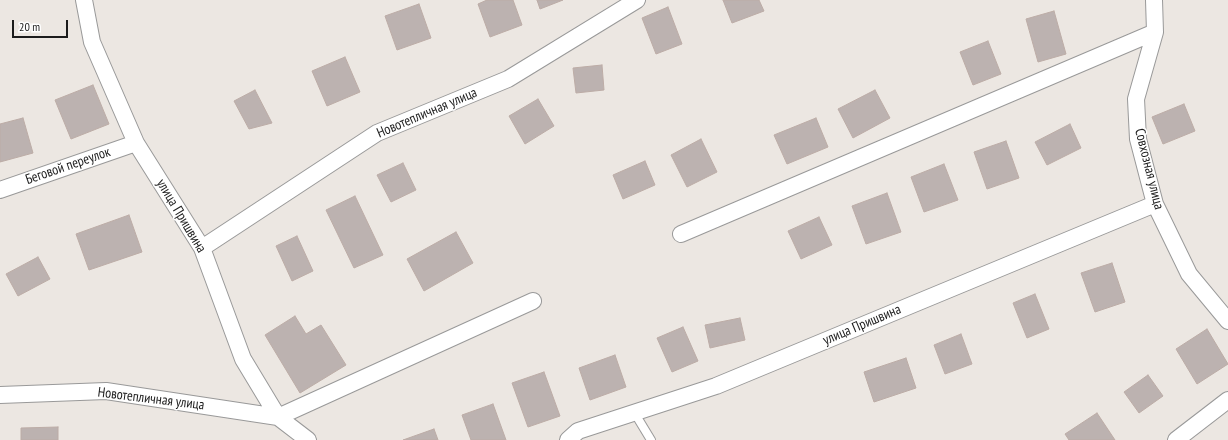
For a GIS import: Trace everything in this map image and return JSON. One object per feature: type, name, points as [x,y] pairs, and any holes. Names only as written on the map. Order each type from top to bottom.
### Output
[{"type":"street","name":"улица Пришвина","points":[[84,0],[92,42],[136,143],[202,248],[243,359],[278,417],[308,440]]},
{"type":"street","name":"Новотепличная улица","points":[[202,248],[376,133],[508,79],[637,0]]},
{"type":"street","name":"Совхозная улица","points":[[1154,0],[1155,32],[1136,98],[1138,139],[1155,204],[1189,274],[1228,320]]},
{"type":"street","points":[[681,234],[1155,32]]},
{"type":"street","name":"Беговой переулок","points":[[0,190],[136,143]]},
{"type":"street","name":"улица Пришвина","points":[[568,440],[578,431],[716,386],[1155,204]]},
{"type":"street","points":[[278,417],[533,301]]},
{"type":"street","name":"Новотепличная улица","points":[[0,395],[106,391],[278,417]]},
{"type":"street","points":[[1176,440],[1228,400]]},
{"type":"lane","points":[[634,412],[651,440]]},
{"type":"building","points":[[487,0],[513,0],[522,25],[490,37],[478,4]]},
{"type":"building","points":[[537,0],[563,0],[540,9]]},
{"type":"building","points":[[723,0],[759,0],[764,11],[732,23]]},
{"type":"building","points":[[419,4],[431,38],[397,50],[385,16]]},
{"type":"building","points":[[668,7],[682,44],[656,54],[642,18]]},
{"type":"building","points":[[1054,11],[1066,54],[1038,62],[1026,19]]},
{"type":"building","points":[[988,41],[1001,74],[973,85],[960,52]]},
{"type":"building","points":[[345,57],[360,92],[327,106],[312,71]]},
{"type":"building","points":[[602,65],[604,90],[576,93],[573,68]]},
{"type":"building","points":[[93,85],[109,124],[71,139],[55,100]]},
{"type":"building","points":[[255,90],[272,123],[249,129],[234,101]]},
{"type":"building","points":[[875,90],[890,118],[853,138],[838,109]]},
{"type":"building","points":[[538,99],[554,126],[525,144],[509,116]]},
{"type":"building","points":[[1184,104],[1195,131],[1163,144],[1152,117]]},
{"type":"building","points":[[23,118],[33,153],[0,162],[0,124]]},
{"type":"building","points":[[816,118],[828,147],[787,164],[774,135]]},
{"type":"building","points":[[1070,124],[1081,148],[1047,165],[1035,142]]},
{"type":"building","points":[[701,139],[717,172],[687,187],[671,155]]},
{"type":"building","points":[[1006,141],[1019,178],[987,189],[974,152]]},
{"type":"building","points":[[645,161],[655,185],[623,199],[613,175]]},
{"type":"building","points":[[403,163],[416,190],[391,202],[377,175]]},
{"type":"building","points":[[944,164],[958,200],[924,212],[911,177]]},
{"type":"building","points":[[887,193],[901,232],[866,244],[852,206]]},
{"type":"building","points":[[355,196],[383,255],[354,268],[326,210]]},
{"type":"building","points":[[129,215],[142,252],[89,270],[76,234]]},
{"type":"building","points":[[819,217],[832,245],[801,259],[788,231]]},
{"type":"building","points":[[456,232],[473,263],[424,291],[407,259]]},
{"type":"building","points":[[297,236],[313,271],[292,281],[276,246]]},
{"type":"building","points":[[38,257],[50,279],[18,296],[6,274]]},
{"type":"building","points":[[1112,263],[1125,302],[1095,312],[1081,273]]},
{"type":"building","points":[[1035,294],[1049,329],[1027,338],[1013,303]]},
{"type":"building","points":[[295,316],[306,334],[321,325],[346,365],[300,393],[265,335]]},
{"type":"building","points":[[740,318],[745,340],[710,348],[705,325]]},
{"type":"building","points":[[683,327],[698,361],[672,372],[657,338]]},
{"type":"building","points":[[1207,329],[1228,364],[1197,384],[1176,349]]},
{"type":"building","points":[[961,334],[972,364],[945,374],[934,345]]},
{"type":"building","points":[[615,355],[626,387],[590,400],[579,368]]},
{"type":"building","points":[[906,358],[916,388],[874,402],[864,372]]},
{"type":"building","points":[[544,372],[560,416],[528,427],[512,383]]},
{"type":"building","points":[[1148,375],[1163,396],[1139,413],[1124,392]]},
{"type":"building","points":[[493,404],[506,440],[471,440],[462,415]]},
{"type":"building","points":[[1097,413],[1115,440],[1069,440],[1065,434]]},
{"type":"building","points":[[58,427],[58,440],[21,440],[21,428]]},
{"type":"building","points":[[434,429],[438,440],[403,440]]}]
